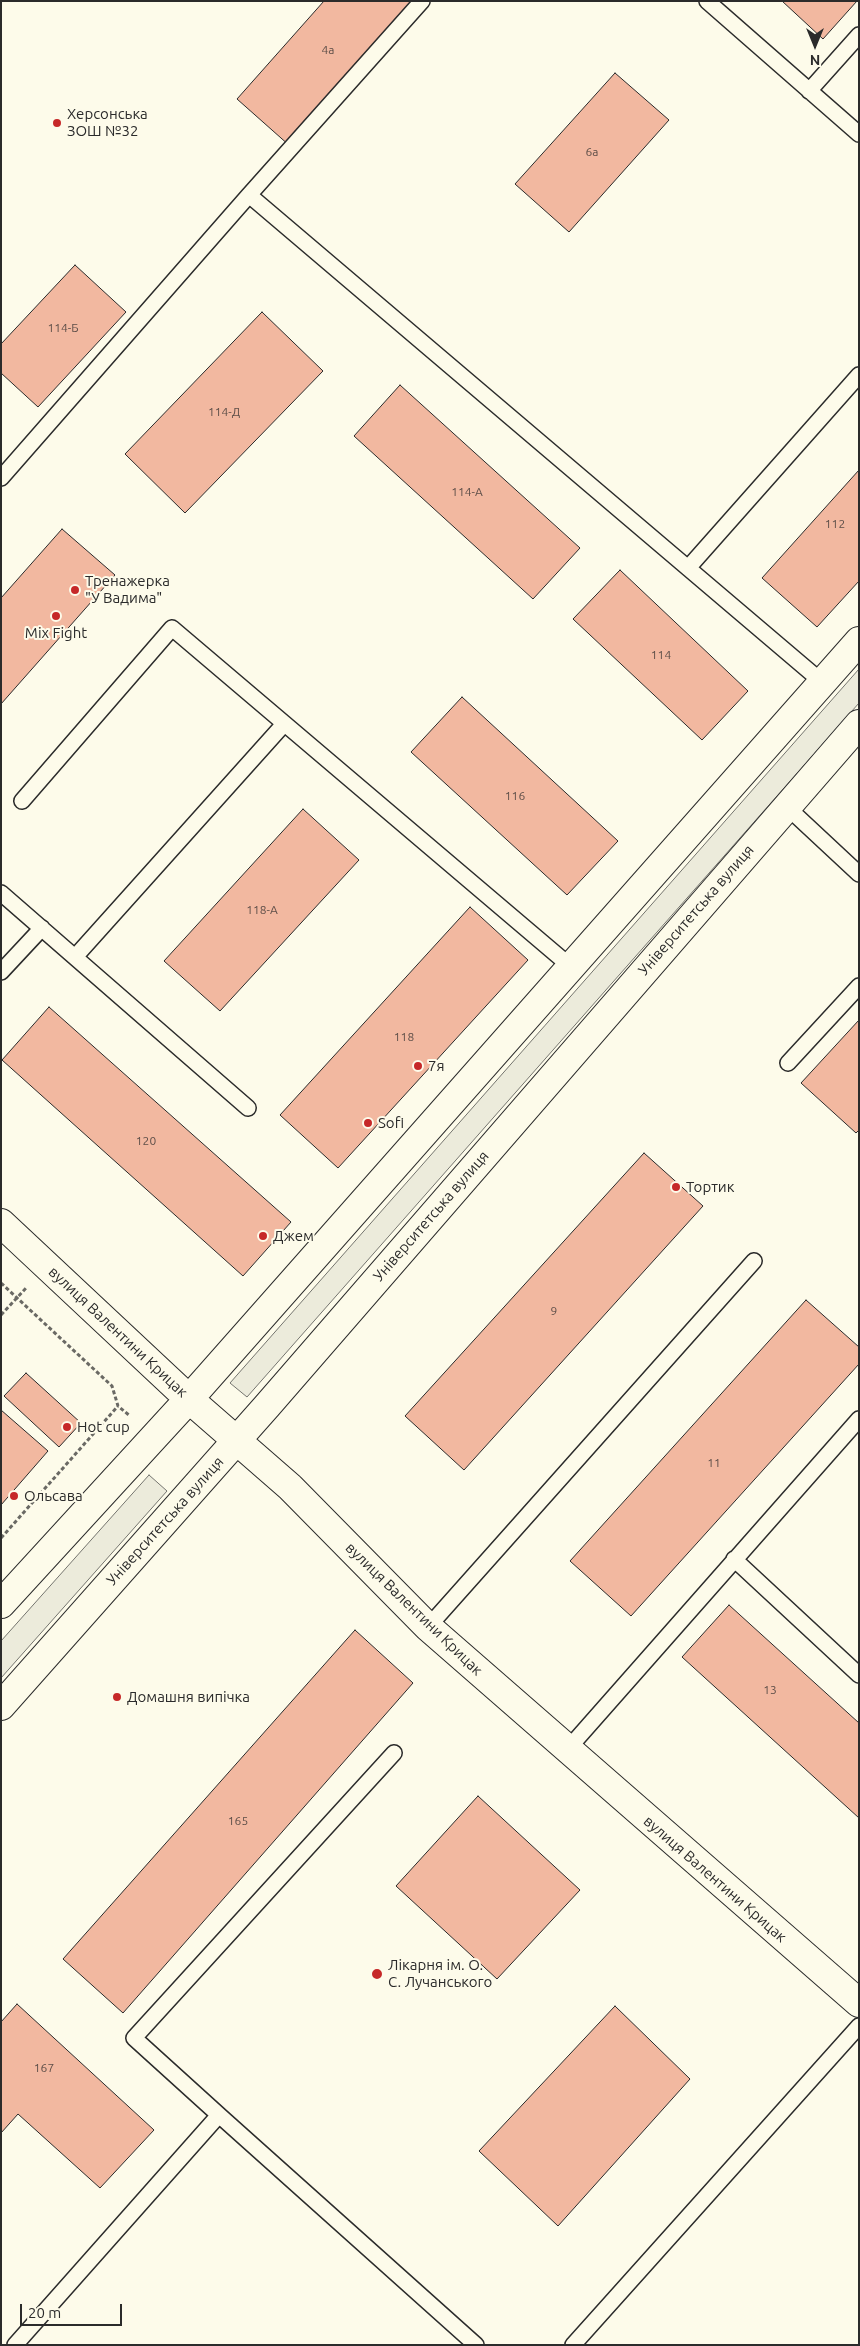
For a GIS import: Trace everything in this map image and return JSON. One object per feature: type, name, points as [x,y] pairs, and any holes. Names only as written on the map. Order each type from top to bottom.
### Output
[{"type":"street","points":[[1,1604],[189,1399],[859,641]]},
{"type":"street","name":"Університетська вулиця","points":[[1,1706],[236,1442],[859,724]]},
{"type":"street","name":"вулиця Валентини Крицак","points":[[1,1223],[236,1442],[290,1487],[428,1627],[859,2003]]},
{"type":"lane","points":[[1,478],[422,1]]},
{"type":"lane","points":[[707,1],[859,134]]},
{"type":"lane","points":[[809,91],[859,35]]},
{"type":"lane","points":[[250,195],[822,682]]},
{"type":"lane","points":[[688,568],[859,375]]},
{"type":"lane","points":[[22,801],[172,628],[570,966]]},
{"type":"lane","points":[[75,957],[284,724]]},
{"type":"lane","points":[[786,806],[859,874]]},
{"type":"lane","points":[[1,893],[248,1108]]},
{"type":"lane","points":[[1,972],[42,928]]},
{"type":"lane","points":[[788,1063],[859,986]]},
{"type":"lane","points":[[428,1627],[754,1261]]},
{"type":"lane","points":[[567,1750],[859,1419]]},
{"type":"lane","points":[[734,1559],[859,1675]]},
{"type":"lane","points":[[394,1753],[134,2038],[476,2345]]},
{"type":"lane","points":[[573,2345],[859,2026]]},
{"type":"lane","points":[[15,2345],[219,2115]]},
{"type":"path","points":[[1,1284],[112,1386],[118,1406],[1,1538]]},
{"type":"shaded area","points":[[859,669],[859,703],[247,1397],[230,1383]]},
{"type":"shaded area","points":[[149,1475],[167,1491],[1,1678],[1,1641]]},
{"type":"building","points":[[324,1],[420,1],[290,146],[237,99]]},
{"type":"building","points":[[782,1],[857,1],[823,39]]},
{"type":"building","points":[[615,73],[669,120],[569,232],[515,184]]},
{"type":"building","points":[[75,265],[126,312],[38,407],[1,373],[1,344]]},
{"type":"building","points":[[262,312],[323,371],[185,513],[125,454]]},
{"type":"building","points":[[400,385],[580,548],[533,599],[354,436]]},
{"type":"building","points":[[859,470],[859,581],[817,627],[762,578]]},
{"type":"building","points":[[62,529],[115,575],[1,704],[1,598]]},
{"type":"building","points":[[620,570],[748,691],[702,740],[573,619]]},
{"type":"building","points":[[462,697],[618,841],[567,895],[411,752]]},
{"type":"building","points":[[303,809],[359,860],[220,1011],[164,961]]},
{"type":"building","points":[[470,907],[528,960],[338,1168],[280,1115]]},
{"type":"building","points":[[49,1007],[291,1222],[243,1276],[2,1060]]},
{"type":"building","points":[[859,1020],[859,1130],[856,1133],[801,1083]]},
{"type":"building","points":[[644,1153],[703,1206],[464,1470],[405,1416]]},
{"type":"building","points":[[806,1300],[859,1347],[859,1364],[631,1616],[570,1561]]},
{"type":"building","points":[[26,1373],[81,1423],[59,1447],[4,1396]]},
{"type":"building","points":[[1,1410],[48,1451],[1,1505]]},
{"type":"building","points":[[729,1605],[859,1723],[859,1818],[682,1657]]},
{"type":"building","points":[[355,1630],[413,1683],[123,2013],[63,1959]]},
{"type":"building","points":[[478,1796],[580,1890],[497,1979],[396,1886]]},
{"type":"building","points":[[17,2004],[154,2130],[100,2188],[18,2114],[1,2133],[1,2022]]},
{"type":"building","points":[[615,2006],[690,2079],[558,2226],[479,2151]]},
{"type":"place","name":"Херсонська ЗОШ №32","points":[[57,123]]},
{"type":"place","name":"Тренажерка \"У Вадима\"","points":[[75,590]]},
{"type":"place","name":"Mix Fight","points":[[56,616]]},
{"type":"place","name":"7я","points":[[418,1066]]},
{"type":"place","name":"Sofi","points":[[368,1123]]},
{"type":"place","name":"Тортик","points":[[676,1187]]},
{"type":"place","name":"Джем","points":[[263,1236]]},
{"type":"place","name":"Hot cup","points":[[67,1427]]},
{"type":"place","name":"Ольсава","points":[[14,1496]]},
{"type":"place","name":"Домашня випічка","points":[[117,1697]]},
{"type":"place","name":"Лікарня ім. О. С. Лучанського","points":[[377,1974]]}]
